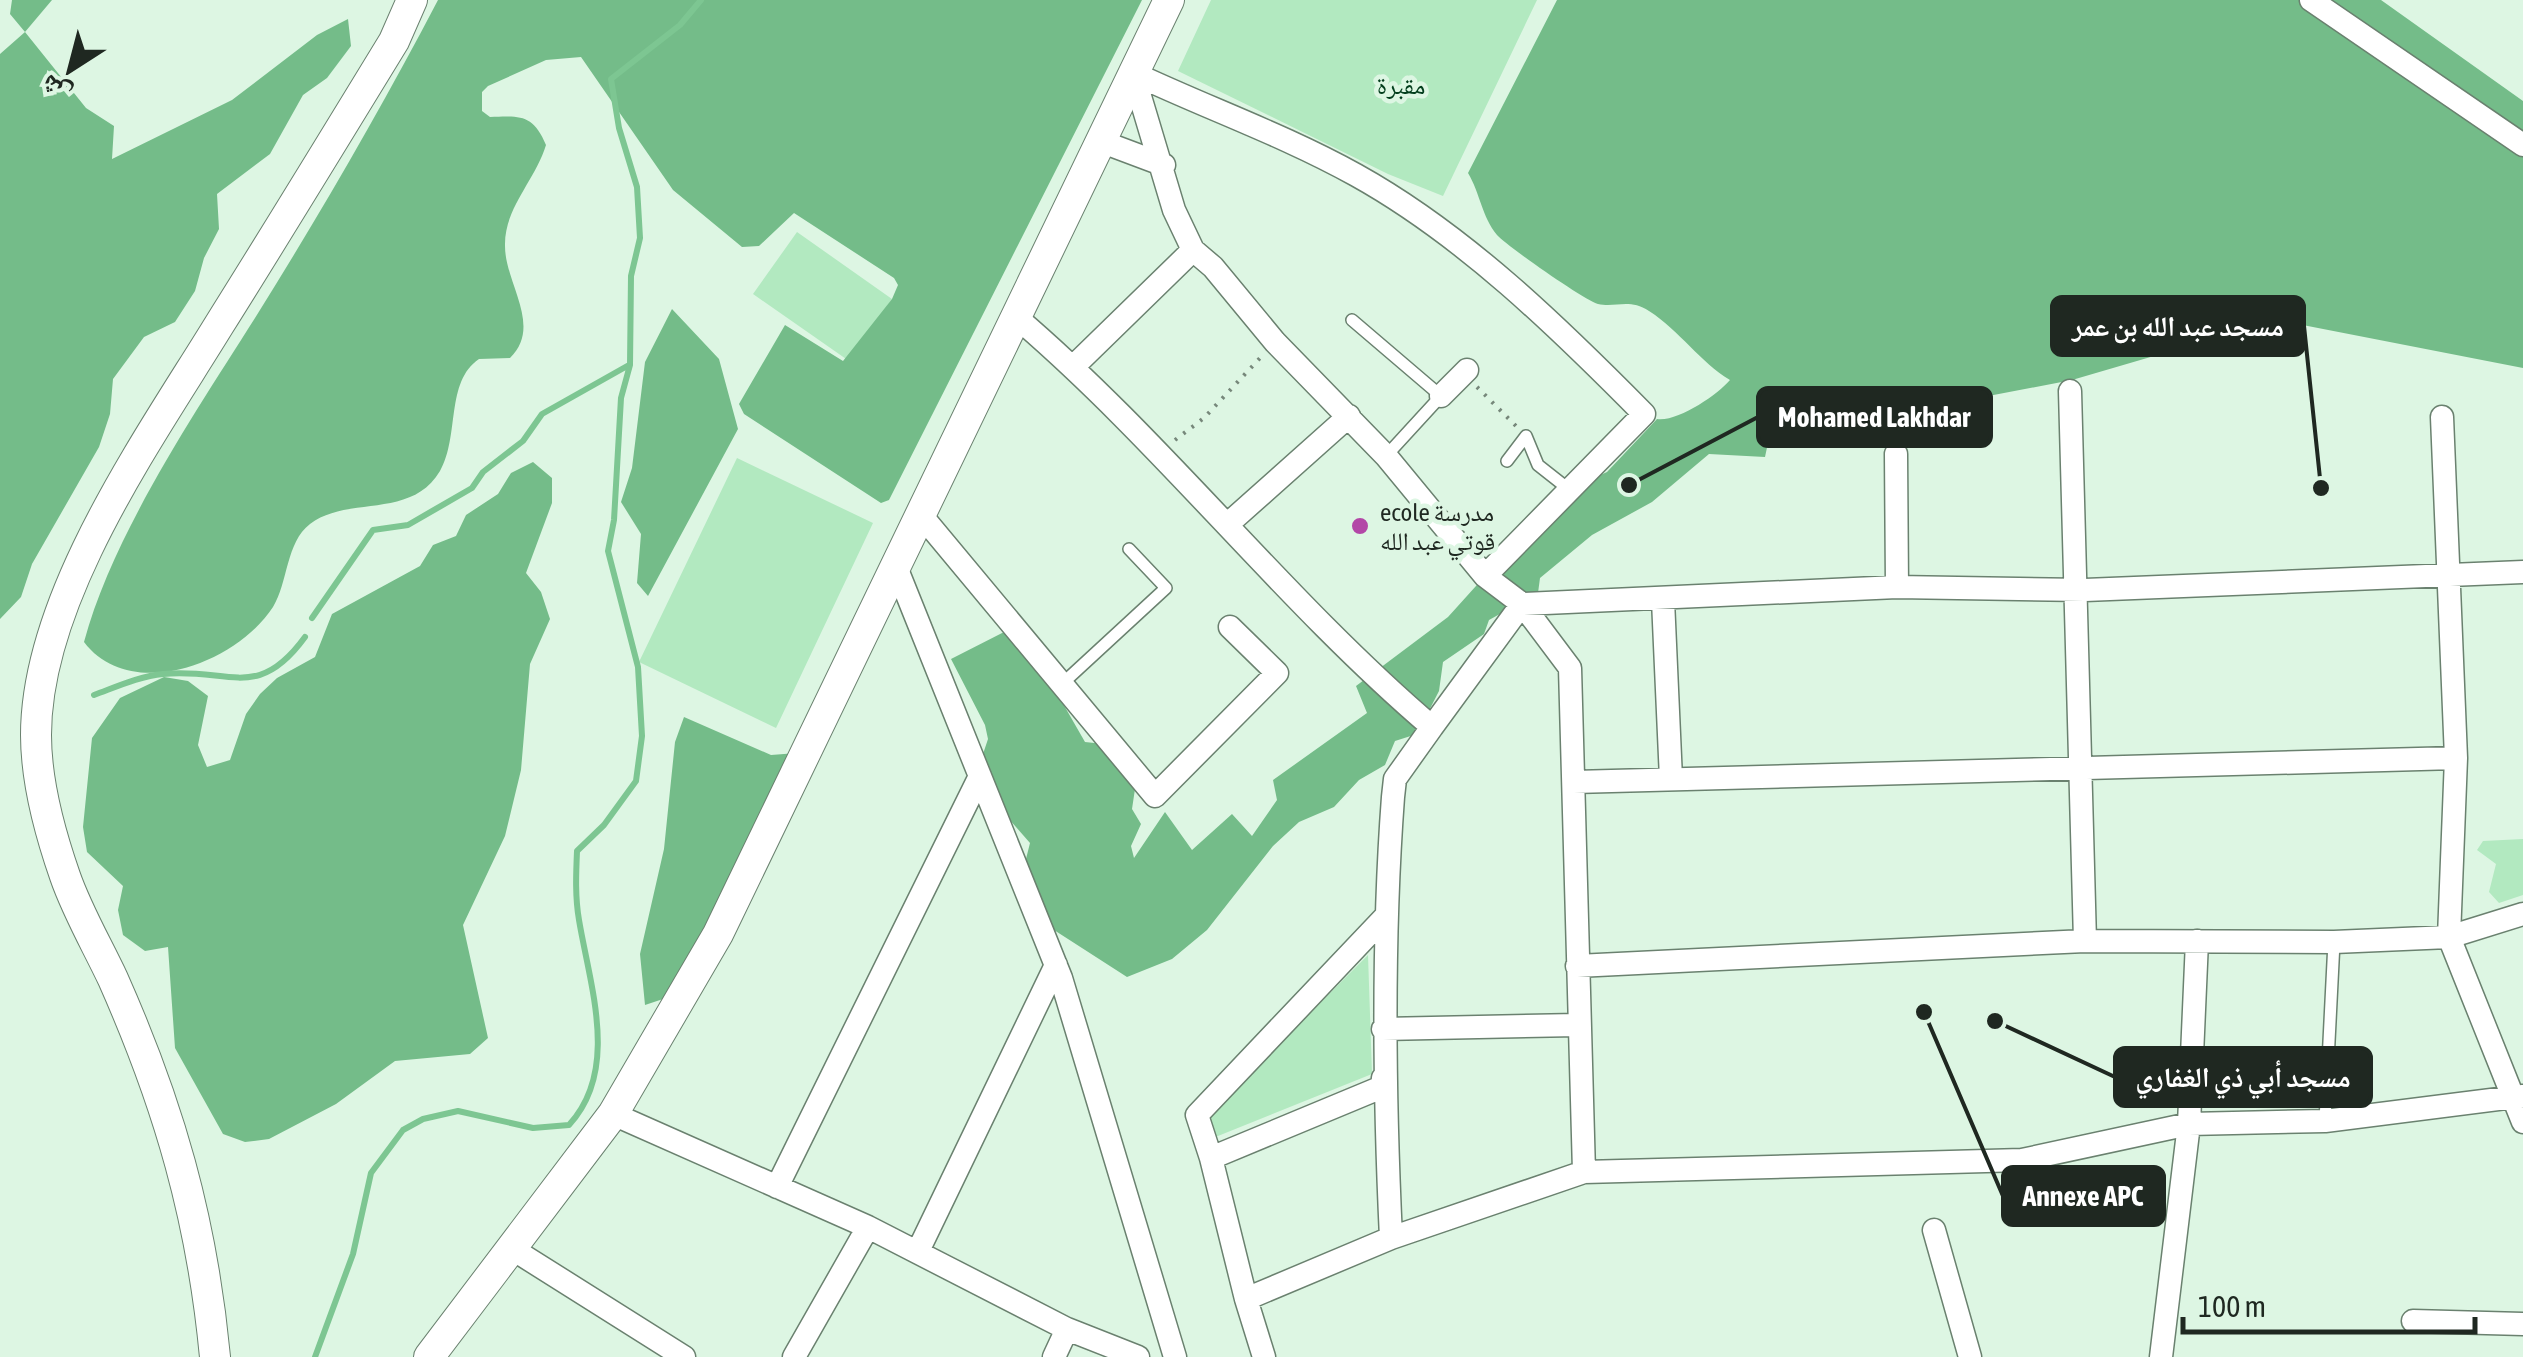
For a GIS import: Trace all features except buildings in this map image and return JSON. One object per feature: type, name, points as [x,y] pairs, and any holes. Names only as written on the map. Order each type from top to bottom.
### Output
[{"type":"main road","points":[[214,1357],[193,1201],[178,1148],[113,980],[65,878],[43,795],[36,735],[41,696],[54,634],[80,561],[144,447],[394,41],[412,0]]},
{"type":"main road","points":[[429,1357],[612,1114],[718,934],[1169,0]]},
{"type":"street","points":[[2311,0],[2523,145]]},
{"type":"street","points":[[1133,72],[1164,165],[1174,210],[1193,250],[1226,281],[1275,342],[1386,456],[1485,576],[1522,604],[1570,668],[1584,1172]]},
{"type":"street","points":[[1133,72],[1272,130],[1360,177],[1502,280],[1580,348],[1644,414],[1485,576]]},
{"type":"street","points":[[1100,141],[1164,165]]},
{"type":"street","points":[[1074,366],[1193,250]]},
{"type":"street","points":[[1015,316],[1074,366],[1376,679],[1432,727]]},
{"type":"street","points":[[1442,396],[1465,372]]},
{"type":"street","points":[[2070,390],[2085,941]]},
{"type":"street","points":[[1229,523],[1349,416]]},
{"type":"street","points":[[2442,416],[2452,575],[2456,758],[2448,937],[2519,1097],[2523,1122]]},
{"type":"street","points":[[1896,454],[1897,588]]},
{"type":"street","points":[[921,515],[1155,796],[1277,672],[1230,627]]},
{"type":"street","points":[[896,567],[1056,965],[1175,1357]]},
{"type":"street","points":[[1522,604],[1897,588],[2074,590],[2523,572]]},
{"type":"street","points":[[1663,600],[1671,779]]},
{"type":"street","points":[[1391,1238],[1383,1029],[1384,918],[1395,779],[1522,604]]},
{"type":"street","points":[[1574,782],[2082,765],[2456,758]]},
{"type":"street","points":[[777,1187],[980,776]]},
{"type":"street","points":[[1577,966],[2085,941],[2334,942],[2448,937],[2523,914]]},
{"type":"street","points":[[1264,1357],[1197,1115],[1384,918]]},
{"type":"street","points":[[2161,1357],[2188,1124],[2196,941]]},
{"type":"street","points":[[918,1252],[1056,965]]},
{"type":"street","points":[[1383,1029],[1577,1025]]},
{"type":"street","points":[[1212,1158],[1382,1087],[1383,1078]]},
{"type":"street","points":[[1246,1299],[1391,1238],[1584,1172],[2022,1160],[2188,1124],[2325,1121],[2519,1097]]},
{"type":"street","points":[[612,1114],[868,1227],[1067,1328],[1138,1357]]},
{"type":"street","points":[[794,1357],[868,1227]]},
{"type":"street","points":[[1934,1230],[1970,1357]]},
{"type":"street","points":[[511,1248],[684,1357]]},
{"type":"street","points":[[2413,1321],[2523,1324]]},
{"type":"street","points":[[1054,1357],[1067,1328]]},
{"type":"lane","points":[[1352,320],[1442,396],[1386,456]]},
{"type":"lane","points":[[1526,436],[1538,465],[1571,491]]},
{"type":"lane","points":[[1507,461],[1526,436]]},
{"type":"lane","points":[[1063,683],[1166,588],[1129,549]]},
{"type":"lane","points":[[2325,1121],[2334,942]]},
{"type":"path","points":[[1159,452],[1204,418],[1275,342]]},
{"type":"path","points":[[1465,372],[1526,436]]},
{"type":"green space","points":[[12,0],[52,0],[25,32],[10,14]]},
{"type":"green space","points":[[438,0],[1142,0],[889,500],[881,503],[744,414],[739,404],[785,325],[843,361],[892,299],[898,285],[894,278],[794,213],[759,246],[742,247],[673,190],[581,57],[546,60],[482,92],[482,111],[490,117],[530,122],[546,145],[506,232],[507,260],[523,319],[519,346],[510,358],[479,359],[468,369],[457,395],[450,442],[440,471],[413,496],[342,510],[310,524],[296,541],[273,607],[234,645],[182,669],[154,673],[128,670],[104,660],[84,642],[97,601],[135,517],[326,200]]},
{"type":"green space","name":"مقبرة","points":[[1211,0],[1537,0],[1443,196],[1388,174],[1178,71]]},
{"type":"green space","points":[[1557,0],[2381,0],[2523,101],[2523,368],[2277,320],[2072,380],[1769,438],[1765,457],[1709,454],[1652,502],[1592,535],[1540,578],[1538,593],[1489,620],[1484,634],[1443,662],[1439,691],[1417,734],[1395,741],[1385,765],[1359,780],[1334,807],[1299,822],[1273,846],[1207,930],[1172,959],[1127,977],[1054,930],[1024,867],[1030,843],[1008,818],[983,754],[988,739],[985,725],[951,659],[1006,631],[1046,674],[1085,742],[1113,745],[1135,789],[1132,809],[1141,824],[1131,846],[1134,858],[1165,812],[1192,850],[1232,814],[1252,836],[1277,800],[1273,780],[1367,713],[1356,686],[1448,617],[1485,576],[1544,531],[1657,419],[1686,412],[1730,380],[1649,311],[1635,305],[1605,305],[1590,300],[1515,250],[1488,221],[1468,173]]},
{"type":"green space","points":[[348,19],[351,46],[327,78],[303,95],[270,154],[217,194],[219,229],[204,258],[195,291],[175,322],[144,337],[113,379],[110,414],[99,447],[32,564],[21,597],[0,619],[0,54],[25,32],[86,108],[114,126],[112,159],[232,100],[317,35]]},
{"type":"green space","points":[[797,232],[892,299],[849,361],[753,294]]},
{"type":"green space","points":[[672,309],[719,359],[738,429],[648,596],[637,583],[641,534],[621,502],[632,468],[645,362]]},
{"type":"green space","points":[[737,458],[873,523],[776,728],[639,662]]},
{"type":"green space","points":[[533,462],[552,478],[552,503],[526,573],[541,592],[550,619],[530,664],[521,770],[505,836],[463,925],[488,1038],[470,1054],[395,1061],[336,1104],[269,1139],[245,1142],[223,1134],[175,1048],[168,947],[145,951],[123,935],[118,910],[123,886],[87,852],[83,827],[92,738],[120,698],[164,677],[188,681],[208,696],[198,745],[207,767],[230,760],[246,714],[277,678],[315,657],[332,614],[420,566],[433,545],[456,536],[466,515],[498,494],[511,473]]},
{"type":"green space","points":[[684,717],[771,755],[797,753],[678,994],[645,1005],[640,954],[664,849],[675,742]]},
{"type":"green space","points":[[2523,839],[2523,895],[2499,903],[2489,892],[2496,864],[2477,850],[2483,841]]},
{"type":"green space","points":[[1368,955],[1372,1074],[1213,1138],[1202,1121]]},
{"type":"waterway","points":[[315,1357],[353,1254],[371,1173],[403,1130],[423,1119],[458,1111],[533,1128],[569,1125],[585,1103],[594,1079],[597,1027],[578,911],[577,851],[604,825],[636,781],[642,736],[638,667],[608,551],[614,520],[621,398],[630,365],[631,276],[640,238],[637,187],[619,128],[611,79],[680,25],[701,0]]},
{"type":"waterway","points":[[312,618],[373,530],[408,525],[472,488],[483,472],[523,441],[542,414],[629,365]]},
{"type":"waterway","points":[[94,695],[163,674],[256,676],[272,670],[305,637]]},
{"type":"place","name":"Mohamed Lakhdar","points":[[1629,485]]},
{"type":"place","name":"مسجد عبد الله بن عمر","points":[[2321,488]]},
{"type":"place","name":"ecole مدرسة قوتي عبد الله","points":[[1360,526]]},
{"type":"place","name":"Annexe APC","points":[[1924,1012]]},
{"type":"place","name":"مسجد أبي ذي الغفاري","points":[[1995,1021]]}]
